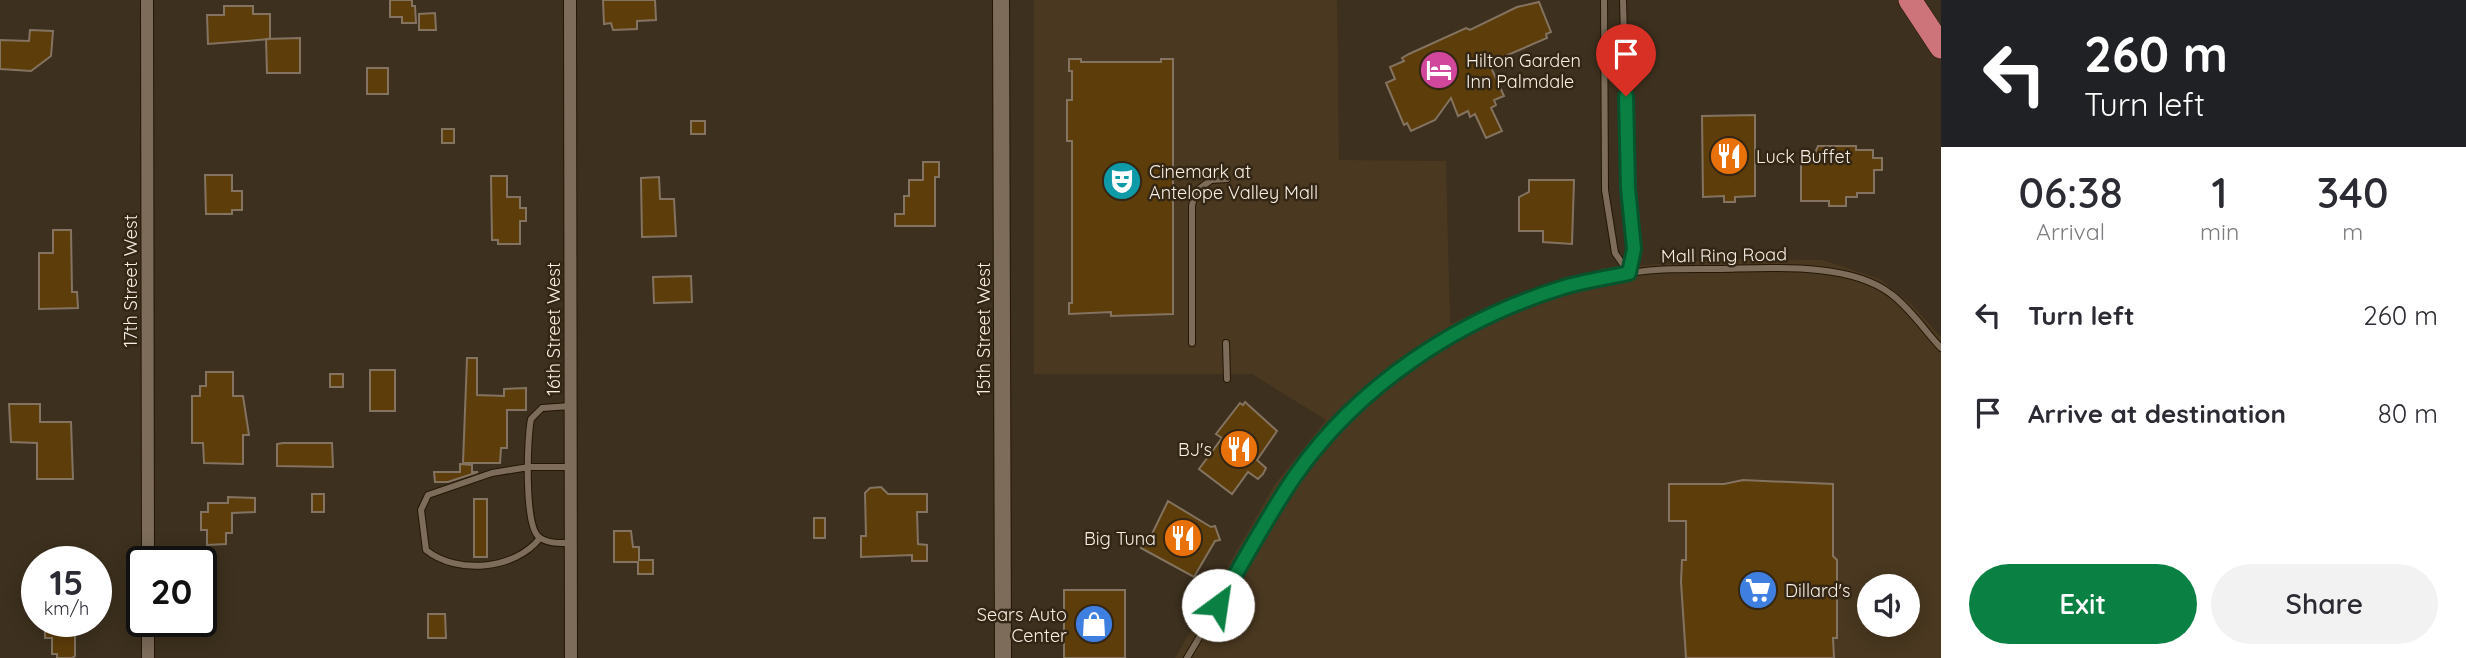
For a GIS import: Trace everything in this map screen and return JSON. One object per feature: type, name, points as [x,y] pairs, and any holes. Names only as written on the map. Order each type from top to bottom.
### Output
[{"type":"highway","points":[[1910,0],[1941,47]]},
{"type":"street","name":"17th Street West","points":[[147,0],[148,546]]},
{"type":"street","name":"16th Street West","points":[[570,0],[571,658]]},
{"type":"street","name":"15th Street West","points":[[1001,0],[1003,658]]},
{"type":"street","points":[[148,637],[148,658]]},
{"type":"lane","points":[[1604,0],[1605,190],[1615,253],[1629,273]]},
{"type":"lane","points":[[1623,0],[1628,188],[1634,249],[1629,273]]},
{"type":"lane","points":[[1192,343],[1195,192],[1211,180],[1227,179]]},
{"type":"lane","name":"Mall Ring Road","points":[[1187,658],[1295,476],[1350,412],[1416,358],[1470,325],[1507,307],[1562,287],[1629,273],[1662,269],[1809,268],[1853,276],[1891,293],[1941,348]]},
{"type":"lane","points":[[1226,343],[1227,379]]},
{"type":"lane","points":[[571,406],[542,408],[531,419],[529,467],[530,523],[540,538],[550,542],[571,543]]},
{"type":"lane","points":[[540,538],[524,555],[499,563],[452,565],[437,560],[426,550],[422,540],[421,510],[428,495],[492,473],[529,467],[571,467]]},
{"type":"shaded area","points":[[1034,0],[1337,0],[1339,160],[1446,161],[1450,324],[1528,290],[1603,268],[1730,259],[1823,260],[1880,279],[1912,305],[1941,337],[1941,658],[1175,658],[1275,484],[1326,420],[1252,374],[1034,374]]},
{"type":"building","points":[[390,0],[412,0],[416,23],[402,23],[402,17],[390,17]]},
{"type":"building","points":[[603,0],[655,0],[656,20],[637,21],[637,29],[613,30],[611,23],[604,24]]},
{"type":"building","name":"Hilton Garden Inn Palmdale","points":[[1539,2],[1551,32],[1546,34],[1547,38],[1489,63],[1504,96],[1494,100],[1496,105],[1491,108],[1502,131],[1486,138],[1475,114],[1470,117],[1468,111],[1458,116],[1451,98],[1435,120],[1411,131],[1407,123],[1404,125],[1386,83],[1395,79],[1390,67],[1404,61],[1402,58],[1409,54],[1466,28],[1470,30],[1517,7]]},
{"type":"building","points":[[224,6],[253,6],[253,14],[270,14],[270,39],[208,44],[207,15],[224,15]]},
{"type":"building","points":[[435,13],[436,30],[419,30],[419,14]]},
{"type":"building","points":[[30,30],[53,31],[51,56],[31,71],[0,69],[0,40],[29,41]]},
{"type":"building","points":[[300,38],[300,73],[267,73],[266,39]]},
{"type":"building","name":"Cinemark at Antelope Valley Mall","points":[[1069,59],[1081,59],[1081,62],[1161,62],[1161,59],[1173,59],[1173,314],[1069,314],[1069,303],[1072,303],[1072,141],[1067,141],[1067,100],[1072,100],[1072,71],[1069,71]]},
{"type":"building","points":[[367,68],[388,68],[388,94],[367,94]]},
{"type":"building","name":"Luck Buffet","points":[[1755,115],[1755,196],[1735,197],[1735,202],[1724,202],[1724,196],[1703,197],[1702,116]]},
{"type":"building","points":[[691,121],[705,121],[705,134],[691,134]]},
{"type":"building","points":[[442,129],[454,129],[454,143],[442,143]]},
{"type":"building","points":[[1818,146],[1856,146],[1856,150],[1873,150],[1873,158],[1882,158],[1882,170],[1874,170],[1874,193],[1857,193],[1857,197],[1846,197],[1846,206],[1829,206],[1829,201],[1801,201],[1801,158],[1813,158]]},
{"type":"building","points":[[923,162],[939,162],[939,177],[935,177],[935,226],[895,226],[895,214],[904,214],[904,196],[909,196],[909,180],[923,180]]},
{"type":"building","points":[[205,175],[232,175],[232,191],[242,191],[242,210],[232,210],[232,214],[206,214]]},
{"type":"building","points":[[491,176],[507,176],[507,197],[520,197],[520,208],[526,208],[526,221],[520,221],[520,244],[498,244],[498,240],[492,240]]},
{"type":"building","points":[[659,177],[660,199],[674,199],[676,236],[642,237],[641,178]]},
{"type":"building","points":[[1529,180],[1574,180],[1572,244],[1543,242],[1543,231],[1519,231],[1519,197],[1529,192]]},
{"type":"building","points":[[53,230],[71,230],[72,292],[77,292],[78,308],[39,309],[39,253],[53,253]]},
{"type":"building","points":[[691,276],[692,302],[654,303],[653,277]]},
{"type":"building","points":[[467,358],[477,358],[477,395],[504,396],[504,389],[526,388],[526,410],[507,410],[507,448],[501,448],[500,463],[463,463]]},
{"type":"building","points":[[370,370],[395,370],[395,411],[370,411]]},
{"type":"building","points":[[206,372],[233,372],[233,396],[243,396],[249,435],[243,435],[243,464],[204,463],[203,443],[192,443],[192,396],[200,396],[200,386],[206,386]]},
{"type":"building","points":[[330,374],[343,374],[343,387],[330,387]]},
{"type":"building","name":"BJ's","points":[[1245,402],[1277,431],[1257,460],[1266,468],[1263,474],[1258,479],[1248,472],[1232,494],[1199,469],[1222,438],[1216,434],[1240,403],[1243,405]]},
{"type":"building","points":[[9,404],[40,404],[40,422],[71,422],[73,479],[37,479],[37,443],[11,442]]},
{"type":"building","points":[[332,443],[333,467],[277,466],[277,444]]},
{"type":"building","points":[[460,464],[472,465],[472,472],[478,472],[448,482],[435,482],[434,472],[460,472]]},
{"type":"building","points":[[1743,480],[1833,484],[1833,556],[1837,560],[1837,638],[1833,638],[1834,658],[1686,658],[1681,582],[1682,560],[1686,560],[1686,521],[1669,521],[1669,484],[1724,484]]},
{"type":"building","points":[[881,487],[888,494],[927,494],[927,512],[917,512],[918,544],[927,545],[927,561],[912,561],[912,555],[861,557],[861,536],[866,536],[865,493],[870,488]]},
{"type":"building","points":[[312,494],[324,494],[324,512],[312,512]]},
{"type":"building","points":[[228,497],[255,498],[255,512],[232,513],[232,533],[226,533],[226,544],[207,545],[207,530],[201,530],[201,512],[208,512],[208,503],[228,503]]},
{"type":"building","points":[[474,499],[487,499],[487,557],[474,557]]},
{"type":"building","name":"Big Tuna","points":[[1168,501],[1211,527],[1215,526],[1220,540],[1215,541],[1194,577],[1141,548],[1148,535],[1151,536]]},
{"type":"building","points":[[814,518],[825,518],[825,538],[814,538]]},
{"type":"building","points":[[614,531],[631,531],[633,547],[639,547],[639,560],[653,560],[653,574],[638,574],[638,562],[614,562]]},
{"type":"building","name":"Sears Auto Center","points":[[1064,590],[1125,590],[1125,658],[1064,658]]},
{"type":"building","points":[[428,614],[445,614],[446,638],[428,638]]},
{"type":"building","points":[[75,637],[75,656],[57,658],[57,654],[52,654],[52,638],[45,638]]},
{"type":"place","name":"Hilton Garden Inn Palmdale","points":[[1439,70]]},
{"type":"place","name":"Luck Buffet","points":[[1729,156]]},
{"type":"place","name":"Cinemark at Antelope Valley Mall","points":[[1122,181]]},
{"type":"place","name":"BJ's","points":[[1239,449]]},
{"type":"place","name":"Big Tuna","points":[[1183,538]]},
{"type":"place","name":"Dillard's","points":[[1758,590]]},
{"type":"place","name":"Sears Auto Center","points":[[1094,624]]},
{"type":"route","points":[[1218,605],[1295,476],[1350,412],[1405,366],[1450,335],[1507,307],[1562,287],[1629,273],[1634,249],[1628,188],[1626,96]]}]
